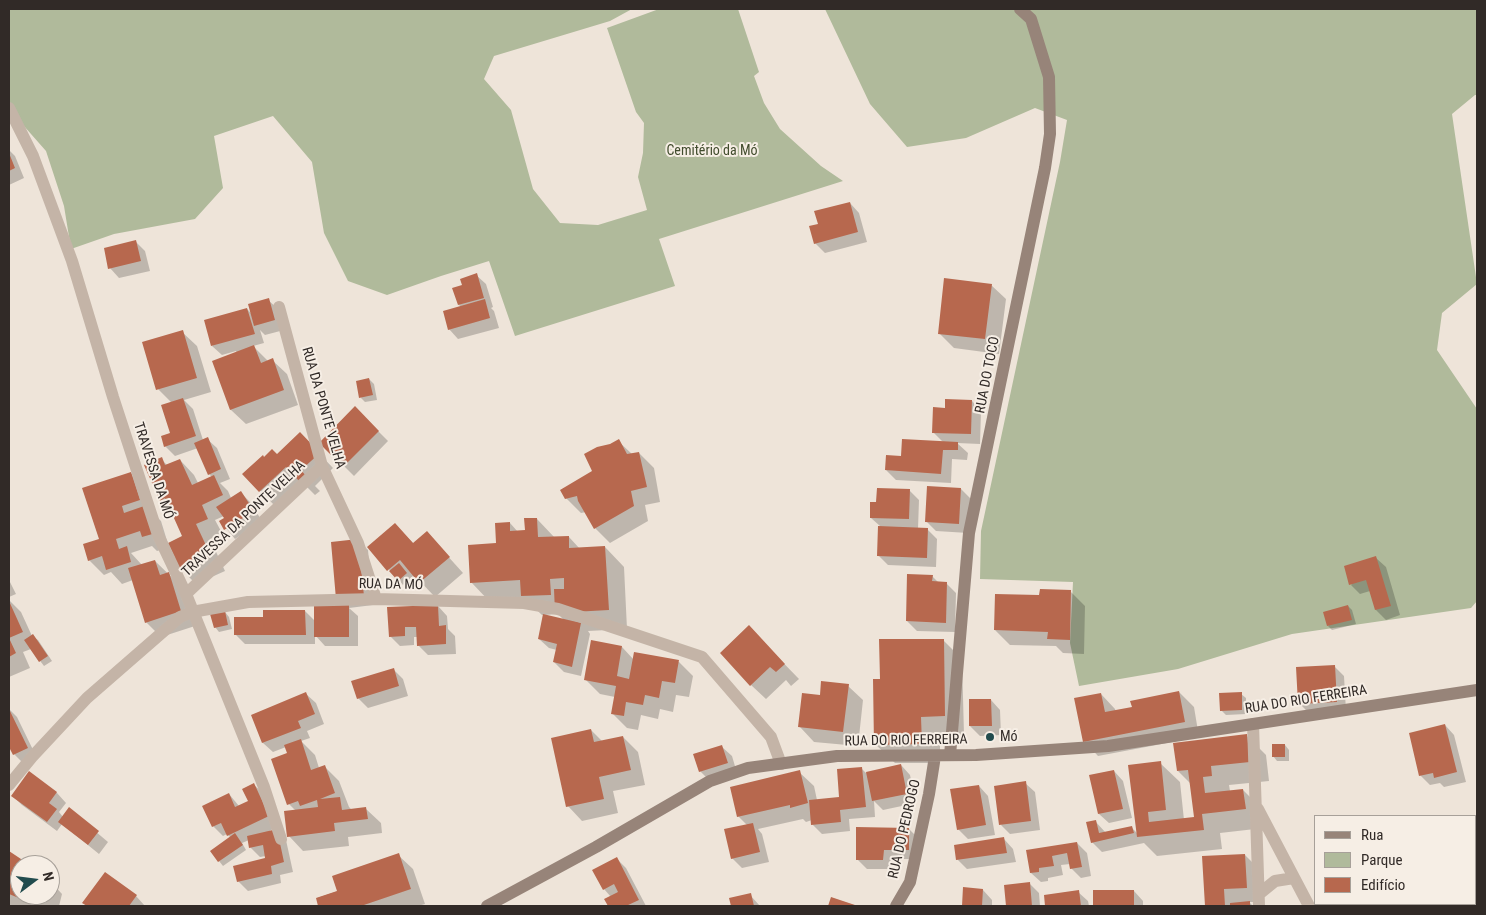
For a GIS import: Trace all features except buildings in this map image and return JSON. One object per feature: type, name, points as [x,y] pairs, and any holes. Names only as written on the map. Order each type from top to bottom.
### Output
[{"type":"street","name":"RUA DO TOCO","points":[[950,756],[969,534],[1045,168],[1050,134],[1050,77],[1032,19],[1020,9]]},
{"type":"street","name":"TRAVESSA DA MÓ","points":[[9,108],[37,164],[72,261],[113,397],[158,535],[186,594],[264,787],[281,839]]},
{"type":"street","name":"RUA DA PONTE VELHA","points":[[279,307],[322,466],[358,542],[376,599]]},
{"type":"street","name":"TRAVESSA DA PONTE VELHA","points":[[186,594],[322,466]]},
{"type":"street","name":"RUA DA MÓ","points":[[9,785],[32,756],[87,698],[180,617],[192,612],[248,602],[376,599],[524,603],[558,609],[702,657],[771,738],[781,764]]},
{"type":"street","name":"RUA DO RIO FERREIRA","points":[[487,906],[596,847],[710,780],[748,768],[837,756],[950,756],[1108,746],[1477,690]]},
{"type":"street","points":[[1253,724],[1259,900]]},
{"type":"street","name":"RUA DO PEDROGO","points":[[896,906],[910,882],[929,794],[935,756]]},
{"type":"street","points":[[1255,805],[1309,906]]},
{"type":"street","points":[[1259,900],[1276,881],[1294,878]]},
{"type":"green space","name":"Cemitério da Mó","points":[[9,9],[632,9],[610,21],[494,56],[484,79],[511,110],[533,189],[560,223],[598,225],[647,210],[638,177],[643,153],[644,123],[636,112],[607,28],[659,9],[738,9],[759,72],[754,76],[764,103],[780,129],[821,166],[843,181],[659,239],[675,286],[515,336],[489,261],[387,295],[348,281],[324,233],[312,162],[273,116],[214,136],[223,188],[195,219],[114,234],[71,249],[64,206],[46,151],[16,117],[9,101]]},
{"type":"green space","points":[[825,9],[1477,9],[1477,95],[1452,114],[1477,284],[1442,313],[1437,350],[1477,409],[1477,601],[1471,608],[1292,634],[1178,669],[1079,686],[1070,643],[1073,582],[980,579],[981,531],[1060,162],[1067,120],[1035,108],[966,138],[907,147],[870,104]]},
{"type":"place","name":"Mó","points":[[990,737]]}]
